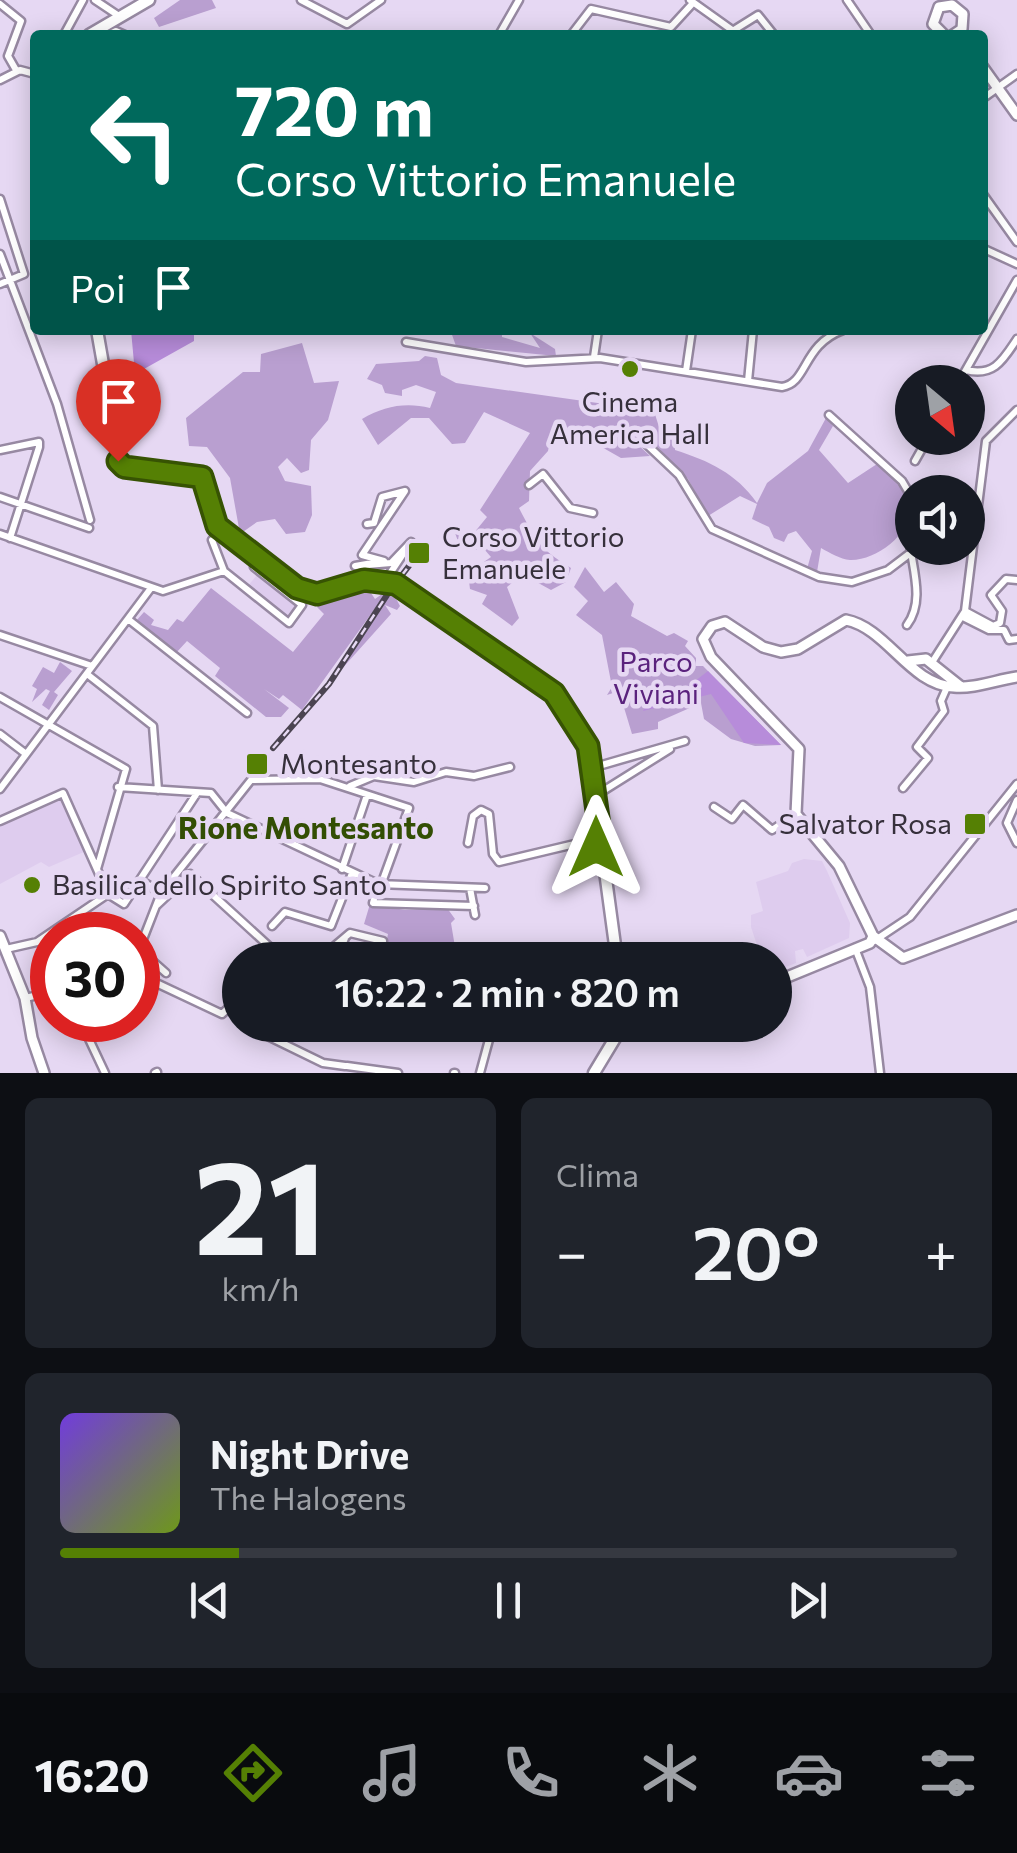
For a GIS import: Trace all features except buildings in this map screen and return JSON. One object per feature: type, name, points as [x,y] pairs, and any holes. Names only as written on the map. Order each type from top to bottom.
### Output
[{"type":"main road","points":[[97,30],[150,0]]},
{"type":"main road","points":[[98,335],[119,463],[202,477],[217,526],[312,594],[358,582],[385,581],[425,600],[554,693],[586,739],[590,754],[615,942]]},
{"type":"main road","points":[[606,1052],[609,1042]]},
{"type":"main road","points":[[594,1073],[612,1042]]},
{"type":"street","points":[[66,30],[84,0]]},
{"type":"street","points":[[95,0],[119,16]]},
{"type":"street","points":[[301,0],[347,24],[380,0]]},
{"type":"street","points":[[502,30],[519,0]]},
{"type":"street","points":[[846,0],[867,30]]},
{"type":"street","points":[[575,30],[590,9],[671,27],[692,1],[726,30]]},
{"type":"street","points":[[0,4],[20,21],[8,56],[16,70]]},
{"type":"street","points":[[935,30],[937,4],[961,10],[964,24],[960,30]]},
{"type":"street","points":[[734,30],[758,15],[770,30]]},
{"type":"street","points":[[0,80],[16,70],[30,73]]},
{"type":"street","points":[[988,74],[1017,115]]},
{"type":"street","points":[[988,95],[1017,74]]},
{"type":"street","points":[[0,199],[4,227],[24,274],[0,284]]},
{"type":"street","points":[[988,201],[1017,242]]},
{"type":"street","points":[[988,251],[1017,264]]},
{"type":"street","points":[[0,254],[57,404],[90,524],[0,496]]},
{"type":"street","points":[[988,331],[1017,280]]},
{"type":"street","points":[[594,357],[597,335]]},
{"type":"street","points":[[686,372],[691,335]]},
{"type":"street","points":[[748,381],[753,335]]},
{"type":"street","points":[[406,342],[526,362],[594,357],[748,381],[793,384],[815,343],[832,335]]},
{"type":"street","points":[[969,365],[986,335]]},
{"type":"street","points":[[985,372],[997,367],[1017,339]]},
{"type":"street","points":[[981,475],[986,441],[1017,410]]},
{"type":"street","points":[[828,415],[896,475]]},
{"type":"street","points":[[642,439],[679,474],[712,529],[819,578],[852,582],[895,565]]},
{"type":"street","points":[[0,450],[38,442],[10,538]]},
{"type":"street","points":[[914,461],[918,455]]},
{"type":"street","points":[[529,484],[543,474],[570,508],[592,513]]},
{"type":"street","points":[[367,524],[374,523],[382,497],[405,491],[362,555],[384,561],[355,566],[392,563],[412,542],[385,581]]},
{"type":"street","points":[[0,534],[163,591],[224,571]]},
{"type":"street","points":[[212,540],[224,571],[288,623],[302,605],[254,567],[257,558]]},
{"type":"street","points":[[906,625],[915,612],[914,565]]},
{"type":"street","points":[[924,666],[964,614],[970,565]]},
{"type":"street","points":[[964,614],[993,626],[1003,622],[992,595],[1006,579],[1017,580]]},
{"type":"street","points":[[0,788],[151,588]]},
{"type":"street","points":[[964,614],[1017,639]]},
{"type":"street","points":[[128,619],[247,713]]},
{"type":"street","points":[[880,1073],[863,941],[834,860],[796,814],[801,758],[794,742],[706,651],[703,639],[712,626],[731,624],[763,647],[781,652],[798,648],[837,622],[852,621],[899,656],[924,666],[948,683],[963,687],[1017,677]]},
{"type":"street","points":[[0,634],[92,666]]},
{"type":"street","points":[[86,674],[153,726],[158,790]]},
{"type":"street","points":[[902,788],[928,758],[917,747],[944,710],[941,702],[948,683]]},
{"type":"street","points":[[0,697],[126,769],[97,870]]},
{"type":"street","points":[[0,734],[26,754]]},
{"type":"street","points":[[595,796],[686,741]]},
{"type":"street","points":[[602,765],[624,756],[670,749]]},
{"type":"street","points":[[349,787],[374,776],[414,782],[446,772],[474,776],[510,768]]},
{"type":"street","points":[[153,912],[160,894],[251,780],[304,778],[349,787],[409,808],[373,902],[474,906]]},
{"type":"street","points":[[792,974],[910,917],[1017,784]]},
{"type":"street","points":[[118,788],[216,795],[227,813],[380,884],[485,888]]},
{"type":"street","points":[[0,821],[63,793],[108,894],[124,904],[195,792]]},
{"type":"street","points":[[342,869],[367,795]]},
{"type":"street","points":[[1017,800],[1007,823],[1017,843]]},
{"type":"street","points":[[714,807],[732,818],[744,806],[772,830],[796,814]]},
{"type":"street","points":[[468,843],[473,816],[484,810],[489,814],[493,854],[500,862],[526,852],[583,842],[590,848],[602,847]]},
{"type":"street","points":[[272,926],[285,912],[331,926],[352,873]]},
{"type":"street","points":[[156,905],[190,874],[264,942]]},
{"type":"street","points":[[140,880],[160,894]]},
{"type":"street","points":[[470,888],[476,915]]},
{"type":"street","points":[[6,949],[37,942],[108,894]]},
{"type":"street","points":[[863,941],[903,958],[1017,915]]},
{"type":"street","points":[[338,942],[347,934]]},
{"type":"street","points":[[344,942],[347,934]]},
{"type":"street","points":[[347,934],[382,942]]},
{"type":"street","points":[[0,936],[26,998],[44,1073]]},
{"type":"street","points":[[160,968],[166,973]]},
{"type":"street","points":[[160,986],[222,1014]]},
{"type":"street","points":[[26,998],[30,997]]},
{"type":"street","points":[[90,1042],[105,1073]]},
{"type":"street","points":[[280,1042],[323,1063],[398,1073]]},
{"type":"street","points":[[480,1073],[488,1042]]},
{"type":"shaded area","points":[[131,335],[194,335],[194,341],[135,374]]},
{"type":"shaded area","points":[[257,575],[298,607],[288,620],[247,587]]},
{"type":"shaded area","points":[[708,671],[781,745],[744,743],[711,694],[643,711],[646,706],[673,698]]},
{"type":"shaded area","points":[[63,796],[86,851],[49,867],[41,862],[0,884],[0,824]]},
{"type":"shaded area","points":[[804,859],[822,861],[850,923],[849,938],[807,957],[803,949],[795,951],[796,963],[792,965],[792,942],[756,942],[751,915],[763,911],[756,882],[788,871],[792,863]]},
{"type":"green space","points":[[180,0],[212,0],[216,8],[159,27],[154,18]]},
{"type":"green space","points":[[452,335],[502,335],[540,348],[533,335],[555,349],[556,356],[456,346]]},
{"type":"green space","points":[[302,343],[314,383],[339,381],[328,420],[311,440],[309,470],[301,473],[287,458],[278,467],[285,481],[311,486],[312,515],[305,532],[286,534],[275,519],[257,522],[240,534],[230,478],[207,447],[189,446],[186,418],[243,372],[260,372],[261,354]]},
{"type":"green space","points":[[425,356],[437,358],[441,375],[456,383],[654,411],[659,427],[675,437],[675,450],[721,469],[757,503],[767,483],[808,451],[826,418],[833,426],[819,450],[848,483],[877,464],[895,478],[895,540],[861,559],[850,560],[821,548],[817,572],[807,569],[812,551],[796,531],[788,534],[784,542],[774,538],[769,527],[752,519],[757,504],[740,496],[708,516],[688,479],[644,433],[635,442],[650,456],[621,458],[577,433],[552,430],[548,451],[530,471],[529,501],[519,508],[540,544],[571,568],[566,582],[551,590],[522,574],[507,587],[519,618],[512,626],[482,604],[487,595],[470,589],[468,573],[491,557],[484,549],[472,550],[458,541],[455,533],[469,539],[487,517],[480,510],[530,433],[484,412],[465,443],[452,444],[429,418],[411,418],[378,445],[362,419],[395,406],[430,408],[436,392],[416,385],[402,390],[402,396],[385,393],[382,385],[367,379],[376,364],[419,361]]},
{"type":"green space","name":"Parco Viviani","points":[[585,567],[604,592],[616,582],[634,604],[631,616],[667,636],[674,633],[688,641],[685,646],[696,658],[696,666],[703,666],[781,745],[755,746],[731,739],[704,719],[701,703],[658,722],[658,729],[632,734],[619,691],[607,695],[612,687],[602,635],[576,615],[588,601],[574,587]]},
{"type":"green space","points":[[367,587],[375,599],[389,589],[302,710],[283,695],[279,699],[264,689],[289,708],[281,717],[266,717],[215,676],[220,668],[187,641],[176,653],[136,621],[144,612],[154,620],[151,625],[168,630],[177,619],[183,622],[211,588],[293,652],[324,614],[317,607],[321,599]]},
{"type":"green space","points":[[392,591],[400,606],[397,610],[385,605],[391,614],[339,672]]},
{"type":"green space","points":[[60,662],[72,671],[54,692],[58,695],[49,710],[42,705],[50,691],[46,689],[32,702],[37,689],[32,686],[43,667],[54,673]]},
{"type":"green space","points":[[370,904],[405,910],[447,908],[455,919],[451,923],[454,942],[386,942],[388,934],[364,924]]},
{"type":"railway","points":[[402,575],[425,545]]},
{"type":"railway","points":[[273,748],[329,684],[387,595]]},
{"type":"place","name":"Cinema America Hall","points":[[630,369]]},
{"type":"place","name":"Corso Vittorio Emanuele","points":[[419,553]]},
{"type":"place","name":"Montesanto","points":[[257,764]]},
{"type":"place","name":"Salvator Rosa","points":[[975,824]]},
{"type":"place","name":"Basilica dello Spirito Santo","points":[[32,885]]},
{"type":"district","name":"Rione Montesanto","points":[[306,829]]},
{"type":"route","points":[[118,461],[124,467],[202,477],[217,526],[297,588],[317,594],[364,580],[396,584],[426,600],[554,693],[588,746],[602,847],[596,847]]}]
